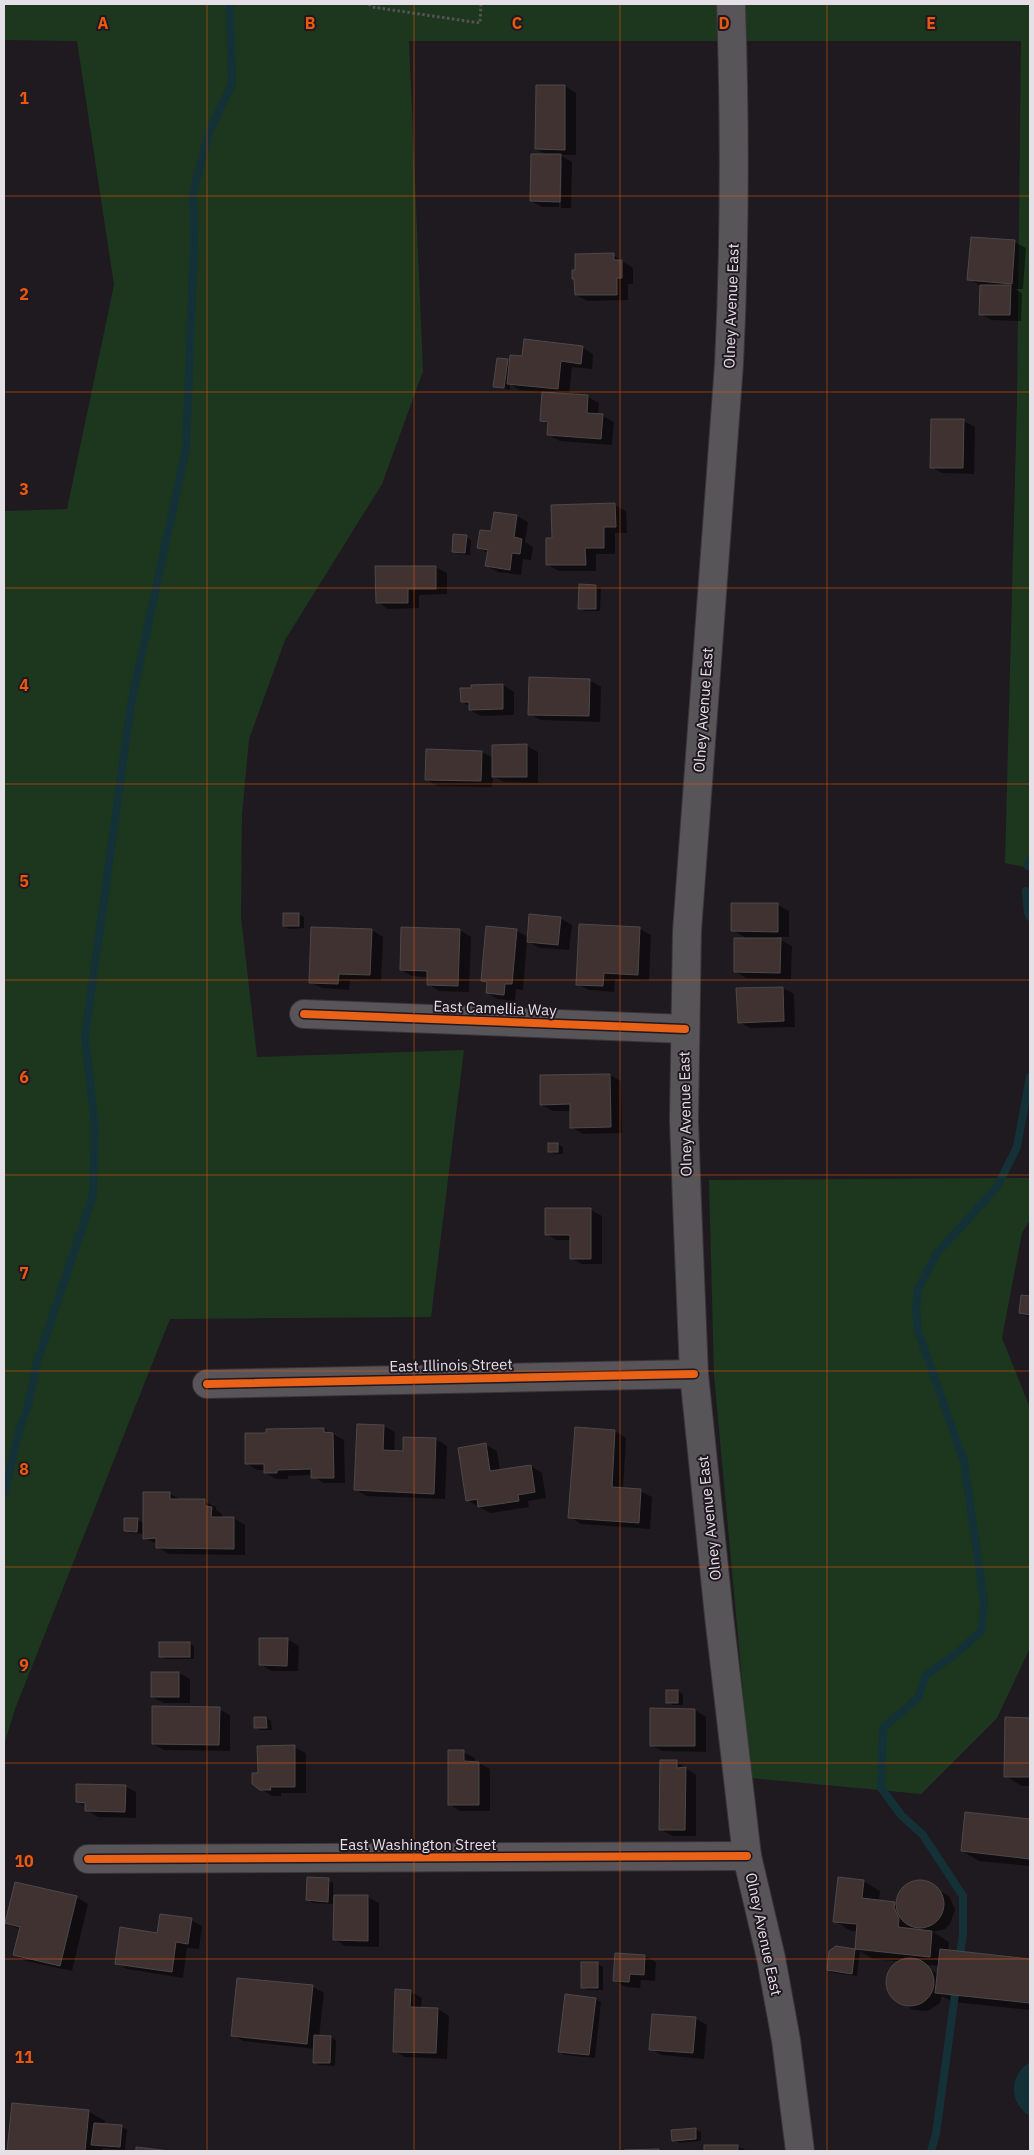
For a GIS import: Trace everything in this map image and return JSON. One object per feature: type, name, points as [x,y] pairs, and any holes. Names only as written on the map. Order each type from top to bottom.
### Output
[{"type":"main road","name":"Olney Avenue East","points":[[732,4],[734,223],[730,364],[687,931],[684,1029],[685,1140],[694,1374],[719,1616],[747,1856],[771,1958],[785,2031],[800,2151]]},
{"type":"main road","name":"East Camellia Way","points":[[304,1014],[684,1029]]},
{"type":"main road","name":"East Illinois Street","points":[[207,1384],[694,1374]]},
{"type":"main road","name":"East Washington Street","points":[[88,1859],[747,1856]]},
{"type":"path","points":[[369,4],[372,7],[480,23],[481,4]]},
{"type":"green space","points":[[4,4],[1030,4],[1030,868],[1005,863],[1017,402],[1021,41],[409,41],[423,371],[382,484],[285,640],[249,739],[242,815],[241,917],[257,1057],[464,1050],[431,1317],[170,1319],[15,1709],[4,1745],[4,511],[67,509],[114,285],[77,41],[4,40]]},
{"type":"green space","points":[[1030,1178],[1030,1220],[1022,1233],[1002,1338],[1030,1408],[1030,1648],[997,1718],[921,1794],[751,1778],[714,1375],[709,1180]]},
{"type":"water","points":[[1030,2062],[1030,2116],[1018,2104],[1014,2089],[1018,2074]]},
{"type":"building","points":[[536,85],[565,85],[565,150],[535,149]]},
{"type":"building","points":[[531,154],[561,154],[560,202],[530,201]]},
{"type":"building","points":[[971,237],[1015,240],[1012,284],[967,280]]},
{"type":"building","points":[[614,253],[614,260],[622,260],[622,278],[617,278],[617,295],[575,295],[572,270],[575,270],[575,254]]},
{"type":"building","points":[[980,285],[1011,285],[1010,315],[979,315]]},
{"type":"building","points":[[524,339],[583,346],[581,364],[561,361],[558,389],[507,384],[510,355],[522,356]]},
{"type":"building","points":[[497,358],[508,359],[504,388],[493,387]]},
{"type":"building","points":[[542,392],[588,395],[587,413],[603,414],[601,439],[547,435],[548,422],[540,421]]},
{"type":"building","points":[[931,419],[964,419],[963,468],[930,468]]},
{"type":"building","points":[[615,503],[616,527],[604,527],[604,548],[585,548],[586,565],[546,565],[546,538],[552,538],[551,505]]},
{"type":"building","points":[[494,512],[517,515],[514,537],[522,539],[520,554],[512,553],[510,570],[485,566],[488,550],[477,548],[480,530],[491,531]]},
{"type":"building","points":[[453,534],[467,535],[465,553],[452,552]]},
{"type":"building","points":[[375,566],[436,566],[436,589],[408,589],[408,603],[376,603]]},
{"type":"building","points":[[579,584],[596,585],[596,609],[578,609]]},
{"type":"building","points":[[529,677],[590,679],[589,716],[528,715]]},
{"type":"building","points":[[503,684],[503,709],[469,710],[469,702],[461,702],[460,688],[471,688],[471,685]]},
{"type":"building","points":[[527,744],[527,777],[492,777],[492,745]]},
{"type":"building","points":[[426,749],[482,751],[481,781],[425,780]]},
{"type":"building","points":[[731,903],[778,903],[778,932],[731,931]]},
{"type":"building","points":[[283,913],[299,913],[299,926],[283,926]]},
{"type":"building","points":[[529,914],[561,917],[558,945],[527,942]]},
{"type":"building","points":[[579,924],[640,927],[638,975],[604,973],[603,986],[576,985]]},
{"type":"building","points":[[486,926],[517,929],[512,984],[505,984],[504,995],[486,993],[487,982],[481,981]]},
{"type":"building","points":[[311,927],[372,929],[370,975],[339,974],[338,984],[309,983]]},
{"type":"building","points":[[401,927],[460,929],[458,986],[427,985],[427,971],[400,970]]},
{"type":"building","points":[[734,938],[781,938],[780,973],[734,972]]},
{"type":"building","points":[[783,987],[784,1021],[738,1023],[736,988]]},
{"type":"building","points":[[610,1074],[611,1127],[570,1128],[570,1104],[540,1105],[540,1075]]},
{"type":"building","points":[[548,1143],[558,1143],[558,1152],[548,1152]]},
{"type":"building","points":[[545,1208],[591,1208],[591,1259],[570,1259],[570,1235],[545,1235]]},
{"type":"building","points":[[1021,1295],[1030,1296],[1030,1315],[1019,1313]]},
{"type":"building","points":[[357,1424],[384,1425],[383,1450],[403,1451],[403,1437],[436,1438],[434,1494],[354,1490]]},
{"type":"building","points":[[575,1427],[615,1430],[612,1487],[641,1489],[639,1523],[568,1518]]},
{"type":"building","points":[[324,1428],[324,1432],[333,1433],[334,1478],[311,1478],[311,1469],[277,1470],[277,1473],[264,1473],[264,1464],[245,1464],[245,1433],[266,1433],[266,1429]]},
{"type":"building","points":[[486,1443],[490,1471],[531,1465],[535,1492],[518,1495],[519,1501],[478,1507],[477,1499],[466,1501],[458,1448]]},
{"type":"building","points":[[143,1492],[170,1492],[170,1499],[205,1499],[205,1506],[212,1507],[211,1517],[234,1517],[234,1549],[156,1548],[156,1538],[143,1539]]},
{"type":"building","points":[[124,1518],[138,1518],[137,1532],[124,1531]]},
{"type":"building","points":[[259,1638],[288,1638],[287,1666],[259,1665]]},
{"type":"building","points":[[159,1642],[190,1642],[190,1657],[159,1657]]},
{"type":"building","points":[[151,1672],[179,1672],[179,1697],[151,1697]]},
{"type":"building","points":[[666,1690],[678,1690],[678,1703],[666,1703]]},
{"type":"building","points":[[152,1706],[220,1707],[219,1745],[152,1744]]},
{"type":"building","points":[[650,1708],[695,1709],[695,1746],[650,1746]]},
{"type":"building","points":[[254,1717],[266,1717],[267,1728],[254,1728]]},
{"type":"building","points":[[1005,1717],[1030,1718],[1030,1777],[1004,1777]]},
{"type":"building","points":[[295,1745],[295,1787],[270,1787],[271,1790],[260,1790],[252,1784],[252,1773],[258,1773],[257,1746]]},
{"type":"building","points":[[448,1750],[464,1750],[464,1761],[479,1762],[479,1805],[448,1805]]},
{"type":"building","points":[[660,1760],[677,1760],[677,1768],[686,1767],[685,1830],[659,1830]]},
{"type":"building","points":[[76,1784],[126,1785],[125,1812],[85,1811],[85,1803],[76,1802]]},
{"type":"building","points":[[965,1812],[1030,1819],[1030,1859],[961,1851]]},
{"type":"building","points":[[307,1877],[329,1878],[328,1902],[306,1900]]},
{"type":"building","points":[[838,1877],[864,1880],[862,1898],[895,1902],[894,1907],[899,1919],[898,1927],[932,1931],[930,1957],[855,1949],[857,1924],[833,1922]]},
{"type":"building","points":[[920,1880],[929,1882],[937,1887],[942,1895],[944,1904],[942,1913],[937,1921],[929,1926],[920,1928],[911,1926],[903,1921],[898,1913],[896,1904],[898,1895],[903,1887],[911,1882]]},
{"type":"building","points":[[15,1882],[77,1896],[60,1966],[13,1955],[20,1927],[5,1923]]},
{"type":"building","points":[[334,1895],[368,1895],[368,1941],[333,1940]]},
{"type":"building","points":[[160,1914],[192,1918],[188,1944],[176,1942],[172,1972],[115,1964],[120,1927],[157,1933]]},
{"type":"building","points":[[836,1946],[855,1949],[852,1974],[827,1970],[829,1951]]},
{"type":"building","points":[[940,1949],[1030,1959],[1030,2003],[935,1993]]},
{"type":"building","points":[[615,1953],[645,1955],[644,1975],[630,1974],[629,1982],[613,1981]]},
{"type":"building","points":[[910,1958],[919,1960],[927,1965],[932,1973],[934,1982],[932,1991],[927,1999],[919,2004],[910,2006],[901,2004],[893,1999],[888,1991],[886,1982],[888,1973],[893,1965],[901,1960]]},
{"type":"building","points":[[581,1962],[598,1962],[598,1988],[581,1988]]},
{"type":"building","points":[[237,1978],[313,1985],[307,2044],[231,2036]]},
{"type":"building","points":[[395,1989],[411,1990],[410,2007],[438,2008],[436,2053],[393,2052]]},
{"type":"building","points":[[565,1994],[596,1998],[589,2055],[558,2052]]},
{"type":"building","points":[[652,2014],[696,2017],[693,2053],[649,2050]]},
{"type":"building","points":[[314,2035],[331,2036],[330,2063],[313,2063]]},
{"type":"building","points":[[12,2103],[89,2110],[85,2151],[7,2151]]},
{"type":"building","points":[[94,2123],[122,2125],[120,2147],[91,2145]]},
{"type":"building","points":[[696,2128],[696,2139],[672,2141],[671,2130]]},
{"type":"building","points":[[704,2145],[738,2145],[738,2151],[704,2151]]},
{"type":"building","points":[[136,2147],[170,2151],[136,2151]]},
{"type":"building","points":[[659,2149],[659,2151],[624,2151],[624,2150]]},
{"type":"waterway","points":[[4,1494],[19,1431],[29,1402],[37,1362],[93,1195],[95,1127],[85,1036],[131,704],[186,449],[194,242],[193,193],[209,132],[232,84],[230,4]]},
{"type":"waterway","points":[[1028,866],[1030,860]]},
{"type":"waterway","points":[[1026,891],[1030,917]]},
{"type":"waterway","points":[[959,1961],[963,1934],[963,1896],[923,1835],[901,1815],[881,1788],[883,1728],[918,1698],[926,1675],[958,1652],[982,1630],[984,1600],[964,1462],[918,1331],[916,1309],[918,1289],[937,1253],[997,1187],[1017,1147],[1030,1077]]},
{"type":"waterway","points":[[931,2151],[936,2134],[956,1987]]},
{"type":"cycle path","points":[[304,1014],[685,1029]]},
{"type":"cycle path","points":[[207,1384],[694,1374]]},
{"type":"cycle path","points":[[88,1859],[747,1856]]}]
